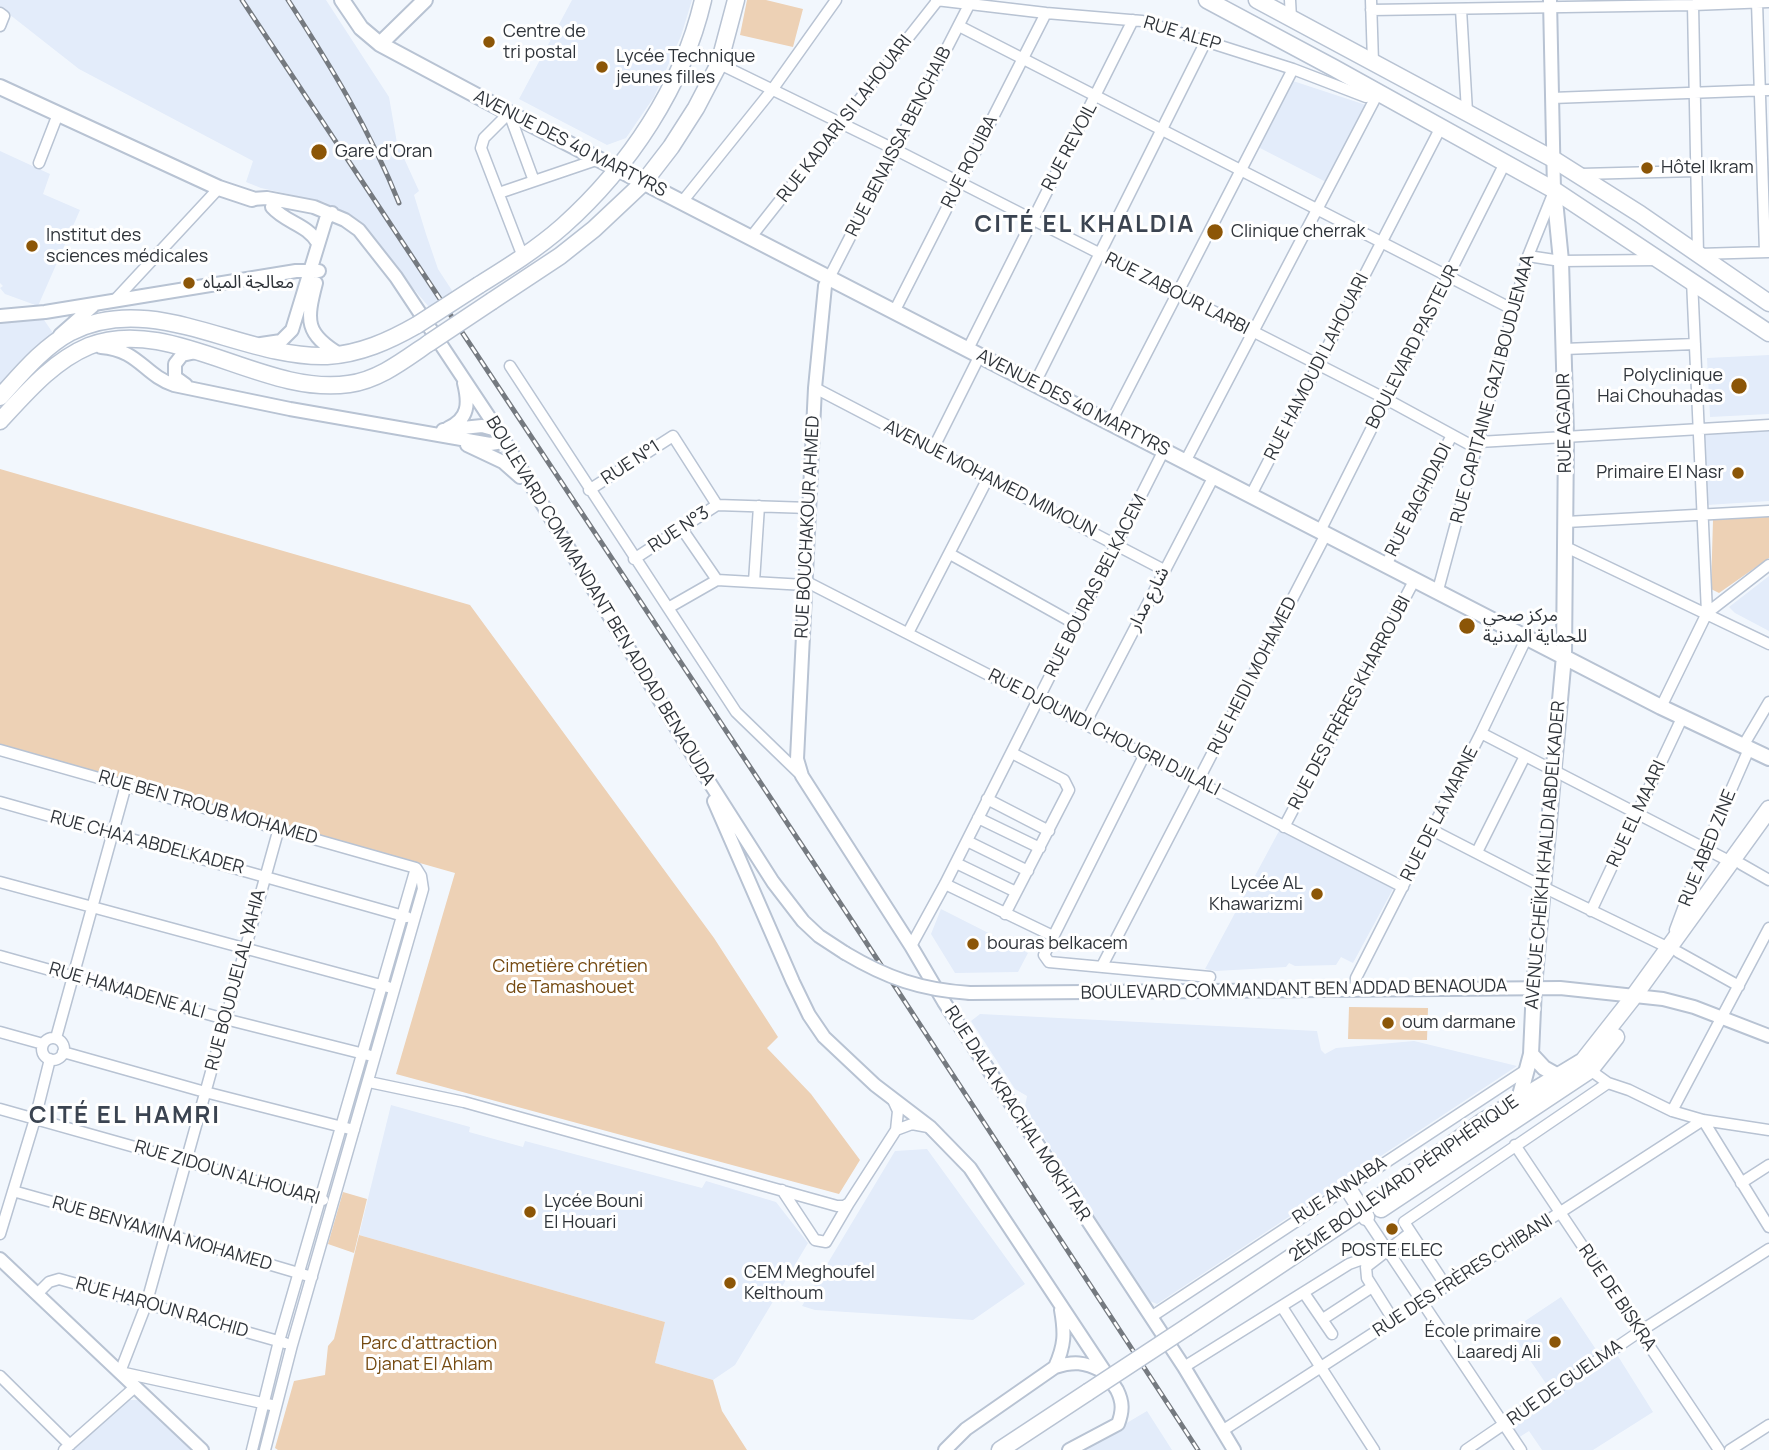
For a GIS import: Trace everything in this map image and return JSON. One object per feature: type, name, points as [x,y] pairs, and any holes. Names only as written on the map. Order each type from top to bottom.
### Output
[{"type":"main road","name":"AVENUE DES 40 MARTYRS","points":[[342,0],[361,28],[380,44],[509,113],[1682,718],[1769,758]]},
{"type":"main road","points":[[380,44],[425,0]]},
{"type":"main road","points":[[0,397],[52,344],[83,327],[126,318],[158,321],[250,344],[313,356],[341,355],[384,342],[417,326],[523,257],[564,225],[617,169],[641,137],[670,89],[689,50],[703,0]]},
{"type":"main road","points":[[0,421],[43,376],[69,357],[104,341],[132,338],[157,341],[289,380],[331,385],[358,382],[383,373],[568,249],[644,182],[677,137],[719,64],[736,0]]},
{"type":"main road","points":[[1207,0],[1554,190],[1769,333]]},
{"type":"main road","points":[[1257,0],[1553,159],[1769,303]]},
{"type":"main road","name":"BOULEVARD COMMANDANT BEN ADDAD BENAOUDA","points":[[0,86],[219,188],[252,199]]},
{"type":"main road","name":"RUE AGADIR","points":[[1554,190],[1561,261],[1566,436],[1564,656]]},
{"type":"main road","name":"AVENUE CHEÏKH KHALDI ABDELKADER","points":[[1519,1099],[1530,1061],[1552,771],[1564,656]]},
{"type":"main road","name":"2ÈME BOULEVARD PÉRIPHÉRIQUE","points":[[1364,1214],[1482,1122],[1560,1077],[1583,1060],[1673,950],[1736,863],[1769,808]]},
{"type":"main road","name":"2ÈME BOULEVARD PÉRIPHÉRIQUE","points":[[1736,863],[1769,827]]},
{"type":"main road","name":"2ÈME BOULEVARD PÉRIPHÉRIQUE","points":[[1017,1450],[1091,1396],[1364,1214],[1590,1070],[1637,994]]},
{"type":"main road","points":[[1530,1061],[1560,1077]]},
{"type":"main road","points":[[1347,1187],[1364,1214]]},
{"type":"main road","name":"2ÈME BOULEVARD PÉRIPHÉRIQUE","points":[[1000,1450],[1091,1396]]},
{"type":"street","points":[[682,202],[772,90],[836,0]]},
{"type":"street","name":"RUE ALEP","points":[[937,0],[1133,20],[1293,69],[1366,97],[1378,93]]},
{"type":"street","name":"RUE KADARI SI LAHOUARI","points":[[751,237],[937,0]]},
{"type":"street","points":[[1290,0],[1291,18]]},
{"type":"street","points":[[1693,5],[1698,254],[1767,252],[1764,90],[1756,2]]},
{"type":"street","points":[[1373,62],[1371,5],[1461,9],[1551,3],[1693,5],[1769,2]]},
{"type":"street","points":[[1551,3],[1554,190]]},
{"type":"street","name":"RUE BENAISSA BENCHAIB","points":[[829,278],[969,5]]},
{"type":"street","points":[[1461,9],[1466,113]]},
{"type":"street","name":"RUE ROUIBA","points":[[894,312],[1046,13]]},
{"type":"street","name":"RUE REVOIL","points":[[933,449],[1032,220],[1133,20]]},
{"type":"street","points":[[959,26],[1514,310]]},
{"type":"street","points":[[1035,383],[1206,41]]},
{"type":"street","name":"RUE ZABOUR LARBI","points":[[689,50],[894,149],[1452,435],[1478,445]]},
{"type":"street","points":[[1111,422],[1293,69]]},
{"type":"street","points":[[1552,98],[1764,90]]},
{"type":"street","points":[[1185,461],[1378,93]]},
{"type":"street","points":[[523,257],[481,148],[484,138],[509,113],[534,181]]},
{"type":"street","points":[[39,163],[58,114]]},
{"type":"street","name":"RUE HAMOUDI LAHOUARI","points":[[1251,495],[1441,127]]},
{"type":"street","points":[[499,194],[599,159]]},
{"type":"street","name":"BOULEVARD PASTEUR","points":[[1323,533],[1386,399],[1505,163]]},
{"type":"street","points":[[1578,174],[1696,170]]},
{"type":"street","points":[[115,300],[219,188]]},
{"type":"street","name":"RUE CAPITAINE GAZI BOUDJEMAA","points":[[1438,590],[1528,256],[1554,190]]},
{"type":"street","name":"BOULEVARD COMMANDANT BEN ADDAD BENAOUDA","points":[[252,199],[267,198],[314,207],[366,238],[460,370],[699,766],[773,882],[790,906],[819,936],[872,969],[908,984],[970,993],[1534,987],[1637,994],[1724,1015],[1769,1033]]},
{"type":"street","name":"BOULEVARD COMMANDANT BEN ADDAD BENAOUDA","points":[[252,199],[272,207],[330,218]]},
{"type":"street","points":[[272,207],[310,232],[318,243]]},
{"type":"street","points":[[330,218],[318,243],[310,312],[313,331],[320,342],[341,355]]},
{"type":"street","points":[[250,344],[274,343],[286,337],[295,324],[330,218]]},
{"type":"street","points":[[1528,256],[1561,261],[1661,260]]},
{"type":"street","points":[[0,304],[6,316],[45,312],[315,267]]},
{"type":"street","name":"RUE BOUCHAKOUR AHMED","points":[[802,776],[797,758],[815,388],[825,286],[829,278]]},
{"type":"street","points":[[1692,280],[1707,613]]},
{"type":"street","points":[[52,344],[71,323],[96,303]]},
{"type":"street","points":[[45,312],[54,317],[58,324],[58,332],[52,344]]},
{"type":"street","points":[[1564,349],[1695,344]]},
{"type":"street","points":[[90,346],[122,350],[138,359],[166,382],[290,409],[490,444],[499,442],[501,435],[488,427],[427,432]]},
{"type":"street","points":[[189,387],[176,377],[175,365],[182,355],[197,352]]},
{"type":"street","points":[[510,366],[736,712],[802,776]]},
{"type":"street","points":[[443,430],[458,423],[466,411],[467,395],[460,370]]},
{"type":"street","name":"AVENUE MOHAMED MIMOUN","points":[[815,388],[1164,570]]},
{"type":"street","points":[[1478,445],[1566,436],[1769,425]]},
{"type":"street","points":[[427,432],[464,443],[491,456],[514,470],[529,485]]},
{"type":"street","name":"RUE BAGHDADI","points":[[1386,565],[1452,435]]},
{"type":"street","name":"RUE N°1","points":[[589,490],[673,436],[717,505]]},
{"type":"street","name":"RUE BOURAS BELKACEM","points":[[911,946],[956,863],[1164,450]]},
{"type":"street","name":"شارع مدار","points":[[1086,724],[1214,476]]},
{"type":"street","points":[[908,633],[988,478]]},
{"type":"street","name":"RUE N°3","points":[[634,559],[717,505],[810,508]]},
{"type":"street","points":[[754,582],[759,506]]},
{"type":"street","points":[[1566,522],[1769,511]]},
{"type":"street","points":[[682,528],[716,580]]},
{"type":"street","name":"RUE HEIDI MOHAMED","points":[[1102,966],[1323,533]]},
{"type":"street","points":[[1566,547],[1769,644]]},
{"type":"street","points":[[950,554],[1077,625]]},
{"type":"street","points":[[1661,707],[1707,613],[1769,565]]},
{"type":"street","name":"RUE DES FRÈRES KHARROUBI","points":[[1284,827],[1415,579]]},
{"type":"street","points":[[668,608],[716,580],[805,583]]},
{"type":"street","name":"RUE DJOUNDI CHOUGRI DJILALI","points":[[805,583],[908,633],[1403,887]]},
{"type":"street","name":"RUE DE LA MARNE","points":[[1355,991],[1356,978],[1482,733],[1527,637]]},
{"type":"street","name":"RUE ABED ZINE","points":[[1673,950],[1706,847],[1746,747],[1769,702]]},
{"type":"street","name":"RUE EL MAARI","points":[[1591,911],[1682,718]]},
{"type":"street","points":[[1482,733],[1769,880]]},
{"type":"street","name":"RUE BEN TROUB MOHAMED","points":[[0,750],[416,868]]},
{"type":"street","points":[[1005,914],[1067,797],[1068,786],[1060,778],[1012,753]]},
{"type":"street","points":[[1144,754],[1044,955],[1049,962],[1210,977]]},
{"type":"street","points":[[1477,852],[1525,756]]},
{"type":"street","points":[[699,766],[809,1015],[824,1037],[930,1127],[970,1168],[1122,1401],[1122,1413],[1118,1423],[1069,1450]]},
{"type":"street","name":"RUE DALA KRACHAL MOKHTAR","points":[[802,776],[944,1002],[1152,1317],[1234,1450]]},
{"type":"street","points":[[56,1038],[126,785]]},
{"type":"street","points":[[987,799],[1049,831]]},
{"type":"street","name":"RUE CHAA ABDELKADER","points":[[0,802],[416,919]]},
{"type":"street","points":[[978,818],[1040,849]]},
{"type":"street","name":"RUE BOUDJELAL YAHIA","points":[[120,1373],[146,1305],[279,828]]},
{"type":"street","points":[[1432,830],[1740,986]]},
{"type":"street","points":[[967,841],[1028,871]]},
{"type":"street","points":[[956,863],[1016,892]]},
{"type":"street","points":[[253,1450],[279,1341],[416,868]]},
{"type":"street","points":[[265,1450],[292,1345],[416,919],[423,889],[421,876],[416,868]]},
{"type":"street","points":[[0,882],[396,989]]},
{"type":"street","points":[[945,884],[1053,936]]},
{"type":"street","points":[[1672,1111],[1769,928]]},
{"type":"street","name":"RUE HAMADENE ALI","points":[[0,956],[225,1019],[376,1057]]},
{"type":"street","points":[[0,1032],[43,1044]]},
{"type":"street","points":[[50,1038],[56,1038],[62,1042],[63,1052],[58,1059],[50,1059],[43,1054],[43,1044],[50,1038]]},
{"type":"street","points":[[63,1052],[354,1130]]},
{"type":"street","points":[[0,1234],[50,1059]]},
{"type":"street","name":"RUE ANNABA","points":[[1152,1317],[1530,1061]]},
{"type":"street","points":[[1590,1070],[1608,1083],[1672,1111],[1703,1120],[1769,1130]]},
{"type":"street","points":[[369,1082],[464,1102],[838,1206],[849,1203]]},
{"type":"street","points":[[1446,1286],[1404,1222],[1608,1083]]},
{"type":"street","points":[[782,1190],[815,1240],[826,1242],[896,1130],[898,1111],[891,1096]]},
{"type":"street","name":"RUE ZIDOUN ALHOUARI","points":[[0,1109],[333,1203]]},
{"type":"street","points":[[1703,1120],[1769,1227]]},
{"type":"street","name":"RUE DES FRÈRES CHIBANI","points":[[1222,1431],[1703,1120]]},
{"type":"street","points":[[896,1130],[912,1124],[930,1127]]},
{"type":"street","name":"RUE DE BISKRA","points":[[1515,1145],[1719,1450]]},
{"type":"street","points":[[1741,1183],[1769,1164]]},
{"type":"street","name":"RUE BENYAMINA MOHAMED","points":[[13,1191],[312,1278]]},
{"type":"street","points":[[1364,1214],[1521,1450]]},
{"type":"street","points":[[1394,1321],[1372,1287],[1365,1273],[1366,1267],[1410,1233]]},
{"type":"street","name":"RUE DE GUELMA","points":[[1466,1450],[1639,1332],[1769,1249]]},
{"type":"street","points":[[0,1259],[202,1450]]},
{"type":"street","points":[[1184,1367],[1349,1264],[1360,1260],[1372,1261]]},
{"type":"street","name":"RUE HAROUN RACHID","points":[[37,1294],[49,1282],[60,1279],[292,1345]]},
{"type":"street","points":[[1323,1319],[1372,1287]]},
{"type":"street","points":[[1304,1293],[1332,1334]]},
{"type":"street","points":[[1055,1367],[1065,1334],[1060,1306]]},
{"type":"street","points":[[1282,1307],[1374,1450]]},
{"type":"street","points":[[944,1450],[972,1424],[1055,1367],[1077,1362],[1086,1363],[1105,1373]]},
{"type":"street","points":[[120,1373],[276,1406]]},
{"type":"street","points":[[0,1376],[67,1447],[134,1388]]},
{"type":"street","points":[[1730,1450],[1769,1425]]},
{"type":"shaded area","name":"Gare d'Oran","points":[[0,0],[326,0],[389,97],[397,143],[419,191],[414,195],[426,234],[438,269],[453,292],[429,307],[353,217],[324,202],[246,182],[253,161],[79,69],[0,7]]},
{"type":"shaded area","name":"Lycée Technique jeunes filles","points":[[572,0],[692,0],[681,36],[654,97],[626,138],[607,145],[519,99]]},
{"type":"shaded area","points":[[1290,80],[1366,105],[1328,183],[1258,147]]},
{"type":"shaded area","name":"Institut des sciences médicales","points":[[0,151],[50,174],[43,194],[80,210],[38,306],[5,294],[0,288],[3,286],[0,283]]},
{"type":"shaded area","points":[[42,317],[53,333],[0,389],[0,323]]},
{"type":"shaded area","name":"Polyclinique Hai Chouhadas","points":[[1769,355],[1769,414],[1710,417],[1707,358]]},
{"type":"shaded area","name":"Primaire El Nasr","points":[[1769,429],[1769,501],[1707,505],[1704,432]]},
{"type":"shaded area","points":[[1769,576],[1769,631],[1729,607]]},
{"type":"shaded area","name":"Lycée AL Khawarizmi","points":[[1279,831],[1286,832],[1394,887],[1353,963],[1341,957],[1336,965],[1295,966],[1289,963],[1286,967],[1216,971],[1205,969]]},
{"type":"shaded area","name":"bouras belkacem","points":[[941,909],[1028,953],[1018,972],[955,973],[931,934]]},
{"type":"shaded area","points":[[980,1014],[1317,1031],[1321,1050],[1325,1054],[1336,1048],[1414,1041],[1517,1066],[1157,1304],[1145,1299],[1025,1107],[1027,1096],[1015,1089],[971,1021]]},
{"type":"shaded area","name":"Lycée Bouni El Houari","points":[[391,1105],[470,1127],[469,1132],[523,1147],[525,1141],[702,1188],[706,1181],[776,1202],[808,1243],[735,1365],[713,1380],[655,1363],[665,1322],[359,1235]]},
{"type":"shaded area","points":[[927,1149],[1025,1284],[973,1320],[815,1310],[802,1306],[895,1151]]},
{"type":"shaded area","name":"École primaire Laaredj Ali","points":[[1561,1297],[1599,1354],[1549,1388],[1510,1331]]},
{"type":"shaded area","points":[[1616,1353],[1653,1412],[1593,1450],[1542,1450],[1529,1431],[1518,1438],[1510,1426]]},
{"type":"shaded area","points":[[127,1400],[139,1400],[191,1450],[70,1450],[74,1445],[77,1447]]},
{"type":"shaded area","points":[[1147,1411],[1172,1450],[1081,1450]]},
{"type":"green space","points":[[747,0],[766,0],[803,9],[793,47],[740,35]]},
{"type":"green space","name":"Cimetière chrétien de Tamashouet","points":[[0,469],[470,605],[714,938],[778,1037],[767,1048],[811,1094],[860,1160],[839,1194],[396,1074],[455,873],[0,744]]},
{"type":"green space","points":[[1769,515],[1769,558],[1719,593],[1711,589],[1713,520]]},
{"type":"green space","name":"oum darmane","points":[[1349,1007],[1428,1008],[1427,1040],[1348,1039]]},
{"type":"green space","points":[[343,1192],[367,1199],[354,1253],[328,1244]]},
{"type":"green space","name":"Parc d'attraction Djanat El Ahlam","points":[[359,1235],[665,1322],[655,1363],[713,1380],[722,1411],[747,1450],[278,1450],[275,1448],[294,1381],[325,1375],[328,1346],[334,1339]]},
{"type":"railway","points":[[242,0],[860,933],[1198,1450]]},
{"type":"railway","points":[[288,0],[348,99],[399,203]]},
{"type":"place","name":"Centre de tri postal","points":[[489,42]]},
{"type":"place","name":"Lycée Technique jeunes filles","points":[[602,67]]},
{"type":"place","name":"Gare d'Oran","points":[[319,152]]},
{"type":"place","name":"Hôtel Ikram","points":[[1647,168]]},
{"type":"place","name":"Clinique cherrak","points":[[1215,232]]},
{"type":"place","name":"Institut des sciences médicales","points":[[32,246]]},
{"type":"place","name":"معالجة المياه","points":[[189,283]]},
{"type":"place","name":"Polyclinique Hai Chouhadas","points":[[1739,386]]},
{"type":"place","name":"Primaire El Nasr","points":[[1738,473]]},
{"type":"place","name":"مركز صحي للحماية المدنية","points":[[1467,626]]},
{"type":"place","name":"Lycée AL Khawarizmi","points":[[1317,894]]},
{"type":"place","name":"bouras belkacem","points":[[973,944]]},
{"type":"place","name":"oum darmane","points":[[1388,1023]]},
{"type":"place","name":"Lycée Bouni El Houari","points":[[530,1212]]},
{"type":"place","name":"POSTE ELEC","points":[[1392,1229]]},
{"type":"place","name":"CEM Meghoufel Kelthoum","points":[[730,1283]]},
{"type":"place","name":"École primaire Laaredj Ali","points":[[1555,1342]]},
{"type":"district","name":"CITÉ EL KHALDIA","points":[[1085,225]]},
{"type":"district","name":"CITÉ EL HAMRI","points":[[125,1116]]}]
